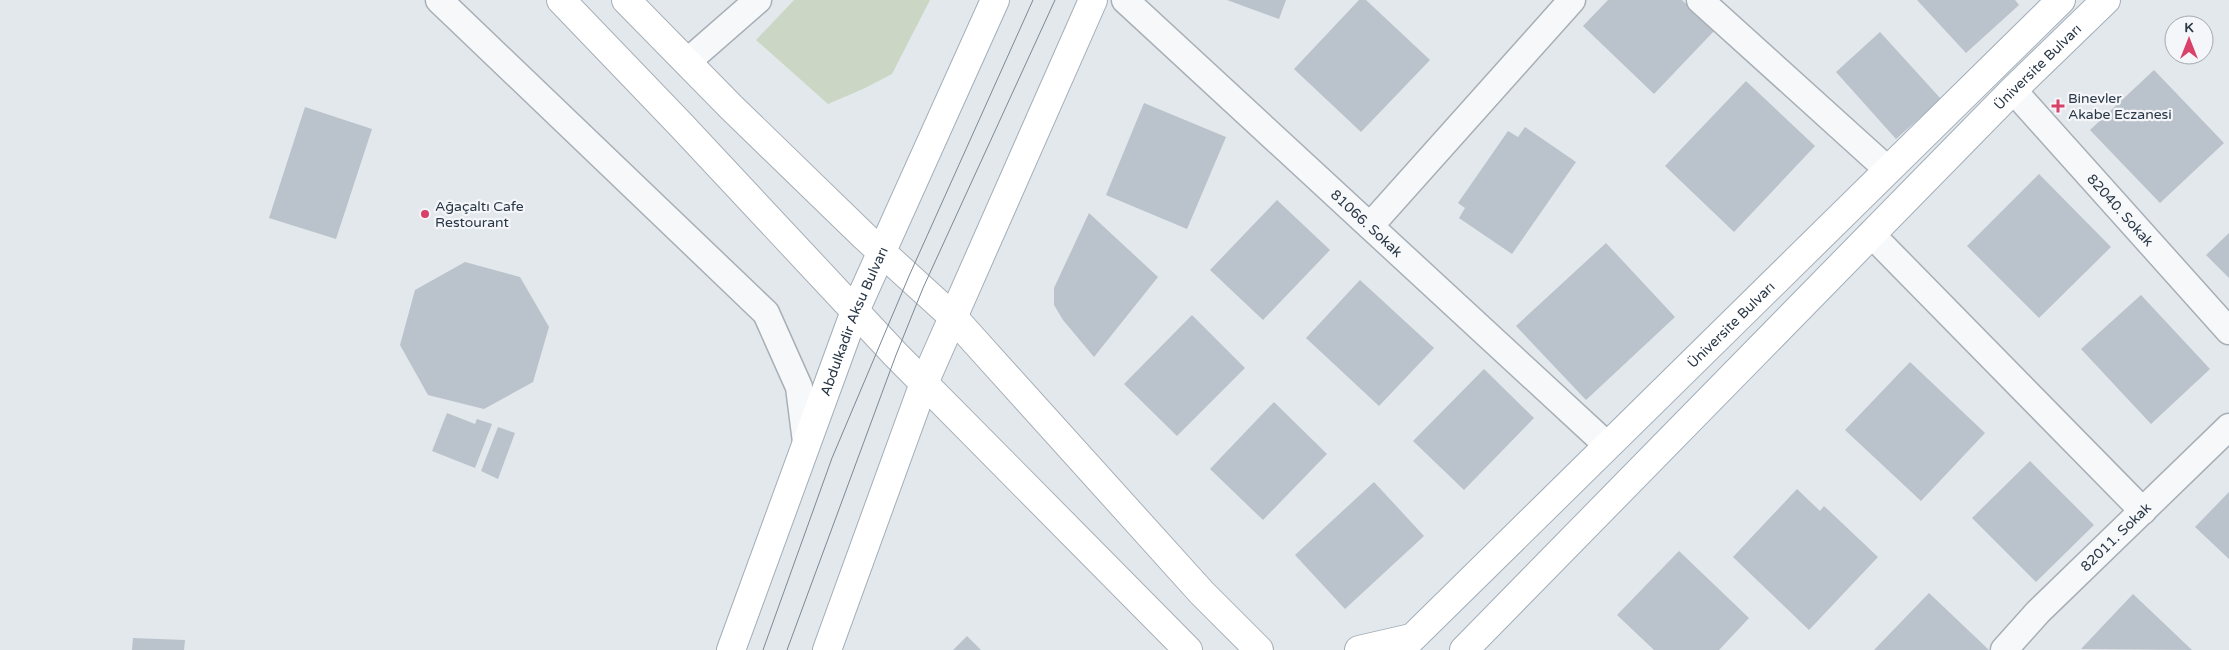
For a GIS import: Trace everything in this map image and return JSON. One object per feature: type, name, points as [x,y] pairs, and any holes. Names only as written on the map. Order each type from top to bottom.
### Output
[{"type":"main road","points":[[561,0],[681,125],[854,311],[1188,650]]},
{"type":"main road","points":[[626,0],[882,252],[952,316],[1202,593],[1259,650]]},
{"type":"main road","name":"Abdulkadir Aksu Bulvarı","points":[[731,650],[854,311],[995,0]]},
{"type":"main road","points":[[827,650],[924,383],[1093,0]]},
{"type":"main road","name":"Üniversite Bulvarı","points":[[1406,644],[2060,0]]},
{"type":"main road","name":"Üniversite Bulvarı","points":[[1464,650],[2013,90],[2106,0]]},
{"type":"main road","points":[[1359,650],[1406,644]]},
{"type":"street","points":[[439,0],[766,313],[799,387],[806,442]]},
{"type":"street","points":[[687,62],[758,0]]},
{"type":"street","name":"81066. Sokak","points":[[1125,0],[1607,445]]},
{"type":"street","points":[[1370,226],[1572,0]]},
{"type":"street","points":[[1700,0],[1888,170]]},
{"type":"street","name":"82040. Sokak","points":[[2013,90],[2229,331]]},
{"type":"street","points":[[1871,234],[2143,511]]},
{"type":"street","name":"82011. Sokak","points":[[2004,650],[2038,612],[2229,427]]},
{"type":"green space","points":[[794,0],[930,0],[892,74],[828,104],[756,40]]},
{"type":"building","points":[[1227,0],[1286,0],[1279,19]]},
{"type":"building","points":[[1359,0],[1366,0],[1430,60],[1361,132],[1294,69]]},
{"type":"building","points":[[1608,0],[1682,0],[1714,31],[1654,94],[1583,26]]},
{"type":"building","points":[[1917,0],[2015,0],[2019,5],[1966,53]]},
{"type":"building","points":[[1880,32],[1941,99],[1896,139],[1836,72]]},
{"type":"building","points":[[2154,70],[2224,143],[2160,203],[2090,130]]},
{"type":"building","points":[[1746,81],[1815,146],[1734,232],[1665,166]]},
{"type":"building","points":[[1144,103],[1226,137],[1187,229],[1106,195]]},
{"type":"building","points":[[305,107],[372,129],[336,239],[269,218]]},
{"type":"building","points":[[1525,127],[1576,162],[1512,254],[1459,218],[1465,208],[1458,203],[1508,131],[1518,137]]},
{"type":"building","points":[[2039,174],[2111,247],[2039,318],[1967,246]]},
{"type":"building","points":[[1277,200],[1330,250],[1263,320],[1210,270]]},
{"type":"building","points":[[1089,213],[1158,277],[1094,357],[1063,320],[1054,305],[1054,288]]},
{"type":"building","points":[[2229,233],[2229,278],[2206,255]]},
{"type":"building","points":[[1606,243],[1675,317],[1586,400],[1516,326]]},
{"type":"building","points":[[465,262],[520,277],[549,327],[533,382],[484,409],[428,395],[400,345],[415,290]]},
{"type":"building","points":[[1360,280],[1434,348],[1379,406],[1306,338]]},
{"type":"building","points":[[2141,295],[2210,369],[2151,424],[2081,349]]},
{"type":"building","points":[[1192,315],[1245,368],[1177,436],[1124,384]]},
{"type":"building","points":[[1910,362],[1985,433],[1921,501],[1845,430]]},
{"type":"building","points":[[1484,369],[1534,418],[1464,490],[1413,441]]},
{"type":"building","points":[[1274,402],[1327,454],[1263,520],[1210,469]]},
{"type":"building","points":[[447,413],[475,424],[477,419],[492,424],[475,468],[432,451]]},
{"type":"building","points":[[498,427],[515,433],[498,479],[481,471]]},
{"type":"building","points":[[2030,461],[2094,525],[2036,582],[1972,518]]},
{"type":"building","points":[[1374,482],[1424,536],[1345,609],[1295,555]]},
{"type":"building","points":[[1797,489],[1820,511],[1824,506],[1878,557],[1809,630],[1733,557]]},
{"type":"building","points":[[2229,492],[2229,559],[2195,527]]},
{"type":"building","points":[[1679,551],[1749,618],[1719,650],[1654,650],[1617,615]]},
{"type":"building","points":[[1929,593],[1989,650],[1874,650]]},
{"type":"building","points":[[2133,594],[2192,650],[2081,649]]},
{"type":"building","points":[[967,636],[981,650],[953,650]]},
{"type":"building","points":[[133,638],[185,640],[184,650],[132,650]]},
{"type":"tram line","points":[[763,650],[832,458],[909,276],[1033,0]]},
{"type":"tram line","points":[[787,650],[896,355],[923,288],[1055,0]]},
{"type":"place","name":"Binevler Akabe Eczanesi","points":[[2058,106]]},
{"type":"place","name":"Ağaçaltı Cafe Restourant","points":[[425,214]]}]
